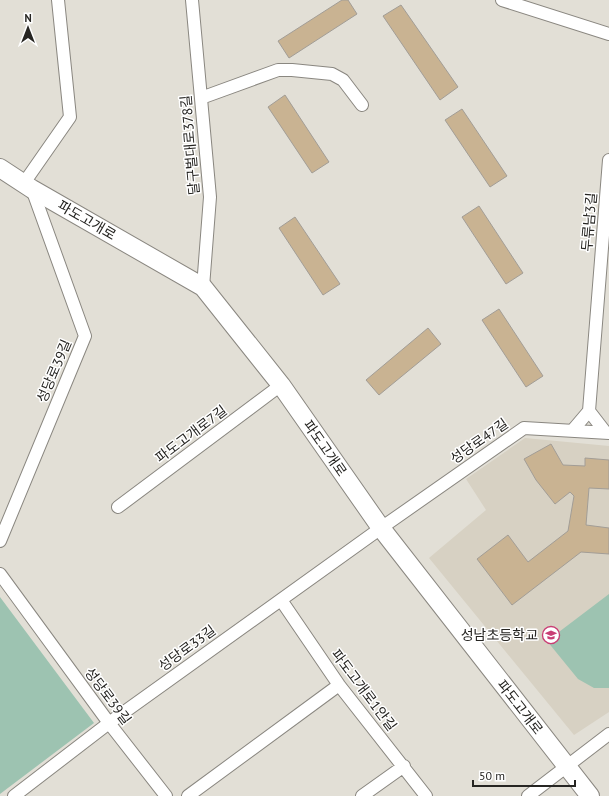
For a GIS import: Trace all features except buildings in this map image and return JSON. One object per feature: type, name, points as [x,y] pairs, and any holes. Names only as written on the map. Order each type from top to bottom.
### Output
[{"type":"street","points":[[28,186],[70,116],[58,0]]},
{"type":"street","name":"달구벌대로378길","points":[[192,0],[210,197],[203,287]]},
{"type":"street","points":[[502,0],[609,34]]},
{"type":"street","points":[[201,98],[278,70],[292,70],[332,74],[339,77],[362,105]]},
{"type":"street","name":"두류남3길","points":[[589,411],[604,287],[609,160]]},
{"type":"street","name":"파도고개로","points":[[0,168],[28,186],[203,287],[281,385],[380,528],[590,796]]},
{"type":"street","name":"성당로39길","points":[[0,541],[86,336],[28,186]]},
{"type":"street","name":"파도고개로7길","points":[[118,507],[281,385]]},
{"type":"street","points":[[572,431],[589,411],[607,433]]},
{"type":"street","name":"성당로47길","points":[[380,528],[524,428],[607,433]]},
{"type":"street","name":"성당로33길","points":[[14,796],[109,723],[380,528]]},
{"type":"street","name":"성당로39길","points":[[0,574],[109,723],[166,796]]},
{"type":"street","name":"파도고개로1안길","points":[[281,600],[339,685],[426,796]]},
{"type":"street","points":[[188,796],[339,685]]},
{"type":"street","points":[[528,796],[609,734]]},
{"type":"street","points":[[362,796],[404,766]]},
{"type":"shaded area","name":"성남초등학교","points":[[525,438],[609,446],[609,712],[574,735],[429,558],[486,510],[466,479]]},
{"type":"green space","points":[[609,594],[609,688],[594,688],[578,679],[547,641]]},
{"type":"green space","points":[[0,597],[94,723],[0,794]]},
{"type":"place","name":"성남초등학교","points":[[551,635]]}]
